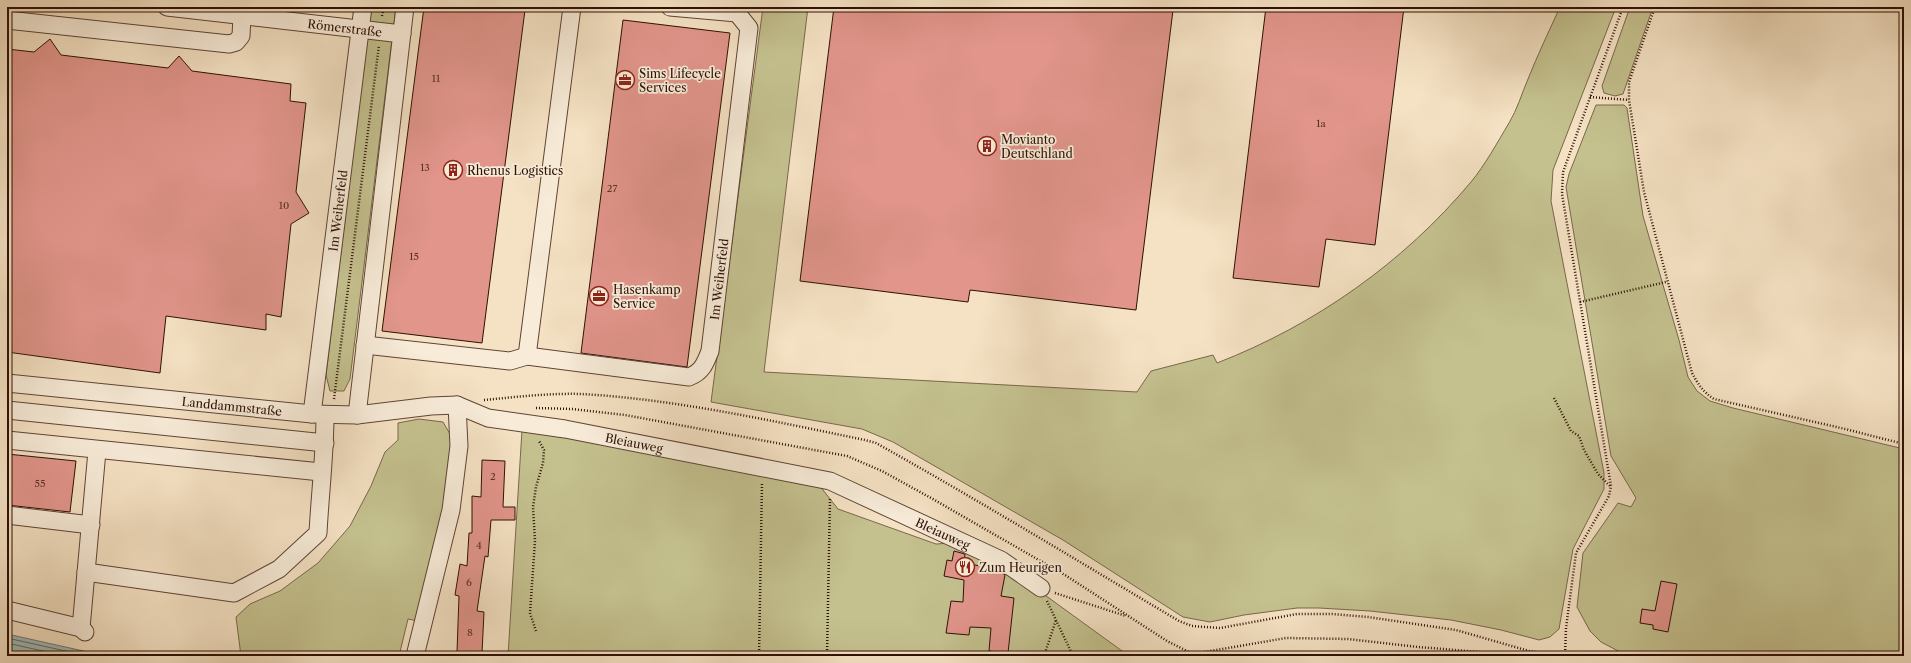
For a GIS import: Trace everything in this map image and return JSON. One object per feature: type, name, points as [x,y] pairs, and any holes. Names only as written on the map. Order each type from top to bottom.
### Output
[{"type":"street","name":"Römerstraße","points":[[167,7],[402,34]]},
{"type":"street","name":"Im Weiherfeld","points":[[86,572],[234,593],[279,569],[318,534],[321,472],[325,443],[318,414],[363,7]]},
{"type":"street","points":[[357,415],[406,7]]},
{"type":"street","points":[[527,356],[572,7]]},
{"type":"street","name":"Im Weiherfeld","points":[[365,345],[510,361],[527,356],[689,377],[698,374],[704,367],[710,352],[749,28],[738,10],[670,7]]},
{"type":"street","points":[[7,20],[229,44],[236,42],[241,36],[242,16]]},
{"type":"street","name":"Landdammstraße","points":[[7,382],[318,414],[357,415],[431,406],[456,405]]},
{"type":"street","points":[[415,656],[451,510],[459,446],[456,405]]},
{"type":"street","name":"Bleiauweg","points":[[456,405],[488,418],[565,429],[830,481],[1001,560],[1041,588]]},
{"type":"street","points":[[7,410],[325,443]]},
{"type":"street","points":[[7,440],[97,451],[321,472]]},
{"type":"street","points":[[7,610],[83,630],[86,572],[97,451]]},
{"type":"street","points":[[7,515],[91,525]]},
{"type":"path","points":[[482,400],[580,394],[671,404],[778,422],[876,443],[986,505],[1179,621],[1192,626],[1220,628],[1297,614],[1347,615],[1456,630],[1529,651],[1565,656],[1566,628],[1576,553],[1609,496],[1611,486],[1562,194],[1564,172],[1623,7]]},
{"type":"path","points":[[1655,7],[1629,82],[1629,100],[1644,192],[1666,282],[1692,373],[1704,392],[1714,399],[1904,444]]},
{"type":"path","name":"Im Weiherfeld","points":[[335,391],[379,42]]},
{"type":"path","points":[[1590,97],[1629,100]]},
{"type":"path","points":[[1580,302],[1666,282]]},
{"type":"path","points":[[1554,398],[1571,431],[1579,436],[1584,450],[1598,474],[1611,486]]},
{"type":"path","points":[[530,408],[572,408],[626,414],[847,456],[882,471],[938,502],[1065,575],[1167,641],[1193,654],[1286,638],[1348,639],[1418,647],[1530,656],[1546,653]]},
{"type":"path","points":[[520,422],[540,442],[544,450],[543,463],[536,487],[533,507],[535,541],[530,613],[536,631]]},
{"type":"path","points":[[759,656],[762,468]]},
{"type":"path","points":[[828,656],[830,481]]},
{"type":"path","points":[[1041,588],[1131,618]]},
{"type":"path","points":[[1041,588],[1073,656]]},
{"type":"path","points":[[1044,656],[1056,619]]},
{"type":"shaded area","points":[[371,7],[396,7],[350,379],[344,391],[330,391],[326,375]]},
{"type":"shaded area","points":[[763,7],[808,7],[764,372],[1137,392],[1151,371],[1213,355],[1217,363],[1253,348],[1323,310],[1355,289],[1387,265],[1445,211],[1471,182],[1481,168],[1514,113],[1560,7],[1616,7],[1553,170],[1551,201],[1604,473],[1604,489],[1573,549],[1559,629],[1550,637],[1539,640],[1501,630],[1451,620],[1370,611],[1319,608],[1297,608],[1244,615],[1210,622],[1183,617],[1063,540],[893,442],[862,429],[711,402]]},
{"type":"shaded area","points":[[1630,7],[1653,7],[1623,94],[1615,96],[1604,93],[1602,86]]},
{"type":"shaded area","points":[[1596,105],[1624,105],[1627,108],[1643,216],[1679,340],[1688,377],[1697,391],[1710,401],[1733,408],[1904,449],[1904,656],[1639,656],[1622,653],[1601,642],[1590,631],[1577,607],[1583,553],[1618,503],[1631,507],[1636,498],[1611,456],[1566,187],[1569,174]]},
{"type":"shaded area","points":[[419,419],[443,422],[450,434],[452,460],[447,511],[418,621],[408,619],[399,656],[241,656],[236,617],[250,604],[280,591],[318,563],[350,526],[371,486],[385,452],[398,440],[398,423]]},
{"type":"shaded area","points":[[522,430],[596,439],[819,485],[838,509],[936,544],[952,543],[1009,569],[1129,656],[508,656]]},
{"type":"water","points":[[7,634],[106,656],[7,656]]},
{"type":"building","name":"Rhenus Logistics","points":[[424,7],[501,7],[525,10],[482,343],[382,331]]},
{"type":"building","name":"Movianto Deutschland","points":[[834,7],[1149,7],[1173,10],[1136,310],[970,290],[968,302],[800,281]]},
{"type":"building","points":[[1266,7],[1404,7],[1375,245],[1326,239],[1319,287],[1233,278]]},
{"type":"building","points":[[623,20],[730,33],[687,367],[581,353]]},
{"type":"building","points":[[50,39],[61,55],[168,68],[179,56],[192,71],[291,84],[290,101],[306,103],[296,192],[309,213],[291,224],[281,317],[266,314],[266,330],[166,316],[160,373],[7,352],[7,49],[34,52]]},
{"type":"building","points":[[7,454],[76,461],[70,512],[7,505]]},
{"type":"building","points":[[482,460],[505,461],[503,507],[515,507],[515,520],[491,520],[488,557],[485,556],[477,611],[484,612],[482,653],[457,652],[459,596],[455,595],[460,564],[467,566],[469,533],[472,533],[472,496],[481,497]]},
{"type":"building","points":[[954,551],[965,554],[964,563],[997,569],[1005,575],[1001,596],[1014,598],[1008,653],[989,651],[991,628],[970,627],[969,635],[946,633],[951,601],[963,602],[964,580],[944,576],[947,560],[952,561]]},
{"type":"building","points":[[1661,581],[1677,584],[1668,632],[1653,629],[1653,625],[1640,623],[1642,609],[1655,611]]},
{"type":"place","name":"Sims Lifecycle Services","points":[[625,80]]},
{"type":"place","name":"Movianto Deutschland","points":[[987,146]]},
{"type":"place","name":"Rhenus Logistics","points":[[453,170]]},
{"type":"place","name":"Hasenkamp Service","points":[[599,296]]},
{"type":"place","name":"Zum Heurigen","points":[[965,567]]}]
